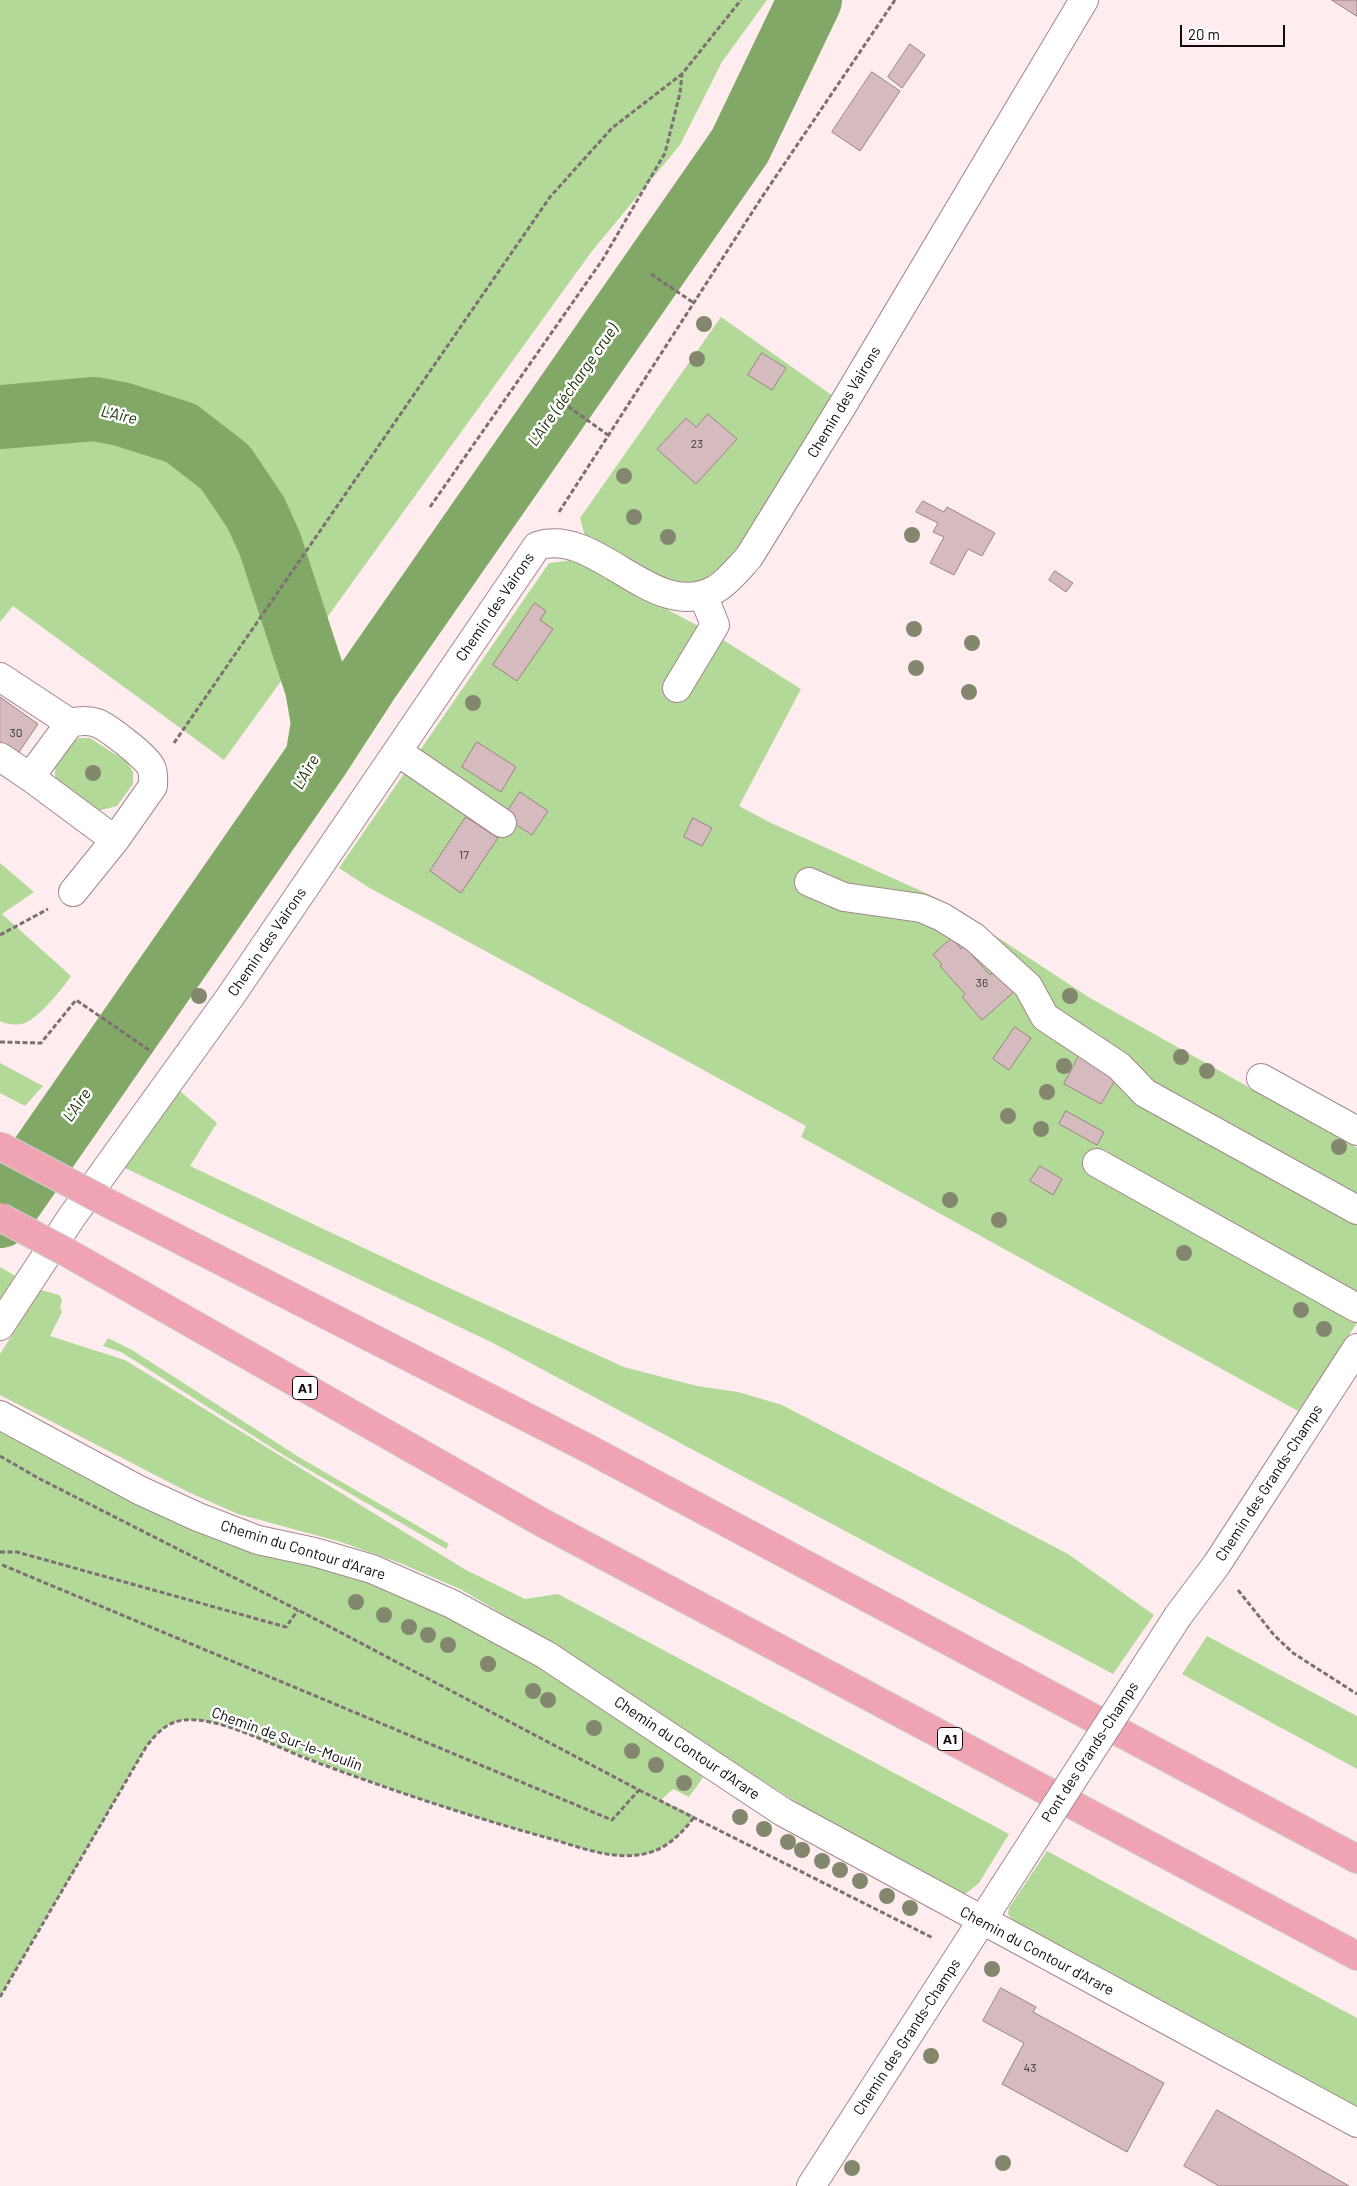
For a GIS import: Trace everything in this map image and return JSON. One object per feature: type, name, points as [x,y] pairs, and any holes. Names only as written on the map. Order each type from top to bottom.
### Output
[{"type":"highway","points":[[0,1146],[589,1449],[1357,1859]]},
{"type":"highway","name":"A1","points":[[0,1218],[68,1253],[544,1523],[1357,1956]]},
{"type":"street","name":"Chemin des Vairons","points":[[0,1326],[72,1218],[180,1070],[537,546],[548,542],[583,549],[666,594],[686,596],[703,595],[716,589],[731,577],[749,557],[844,403],[1084,0]]},
{"type":"street","points":[[677,688],[714,626],[703,595]]},
{"type":"street","points":[[0,677],[70,724]]},
{"type":"street","points":[[30,777],[70,724],[79,720],[97,723],[142,755],[150,765],[154,775],[153,786],[115,840],[73,892]]},
{"type":"street","points":[[398,752],[502,822]]},
{"type":"street","points":[[0,757],[115,840]]},
{"type":"street","points":[[808,882],[844,897],[921,908],[942,917],[974,937],[1028,986],[1044,1017],[1119,1066],[1145,1093],[1357,1210]]},
{"type":"street","points":[[1261,1078],[1357,1130]]},
{"type":"street","points":[[1097,1163],[1357,1308]]},
{"type":"street","name":"Chemin des Grands-Champs","points":[[1178,1616],[1217,1564],[1357,1348]]},
{"type":"street","name":"Chemin du Contour d'Arare","points":[[0,1415],[139,1490],[198,1517],[258,1540],[314,1552],[372,1570],[452,1604],[546,1655],[784,1812],[981,1921],[1357,2123]]},
{"type":"street","name":"Pont des Grands-Champs","points":[[1002,1888],[1178,1616]]},
{"type":"street","name":"Chemin des Grands-Champs","points":[[811,2186],[1002,1888]]},
{"type":"path","points":[[154,775],[550,197],[612,128],[682,74],[741,0]]},
{"type":"path","points":[[537,546],[762,197],[895,0]]},
{"type":"path","points":[[430,507],[603,259],[665,153],[680,93],[682,74]]},
{"type":"path","points":[[651,274],[694,303]]},
{"type":"path","points":[[562,402],[608,435]]},
{"type":"path","points":[[0,935],[35,917],[73,892]]},
{"type":"path","points":[[0,1042],[41,1043],[76,1000],[154,1053]]},
{"type":"path","points":[[0,1456],[46,1482],[298,1610],[639,1790],[695,1816],[962,1952]]},
{"type":"path","points":[[0,1552],[17,1552],[286,1627],[298,1610]]},
{"type":"path","points":[[0,1564],[612,1820],[639,1790]]},
{"type":"path","points":[[1256,1614],[1293,1653],[1357,1694]]},
{"type":"path","name":"Chemin de Sur-le-Moulin","points":[[0,1997],[146,1747],[156,1734],[176,1722],[185,1720],[217,1723],[311,1760],[485,1821],[614,1856],[636,1855],[657,1850],[682,1833],[695,1816]]},
{"type":"green space","points":[[0,0],[767,0],[722,62],[680,145],[592,251],[224,760],[13,606],[0,622]]},
{"type":"green space","points":[[721,317],[833,396],[735,555],[705,579],[681,586],[648,577],[586,540],[580,518]]},
{"type":"green space","points":[[574,560],[717,636],[801,689],[739,806],[769,822],[941,900],[1090,998],[1357,1148],[1357,1323],[1298,1411],[801,1137],[806,1126],[368,887],[339,868],[549,563]]},
{"type":"green space","points":[[79,738],[90,738],[127,762],[133,772],[133,784],[117,806],[97,811],[69,793],[57,780],[55,773],[59,759],[68,747]]},
{"type":"green space","points":[[0,863],[34,892],[2,914],[71,976],[38,1014],[27,1022],[20,1024],[0,1021]]},
{"type":"green space","points":[[0,1063],[43,1086],[25,1106],[0,1093]]},
{"type":"green space","points":[[180,1091],[217,1123],[190,1166],[436,1282],[624,1367],[697,1386],[738,1392],[782,1405],[1068,1554],[1154,1615],[1113,1674],[491,1342],[125,1168]]},
{"type":"green space","points":[[0,1267],[19,1278],[0,1306]]},
{"type":"green space","points":[[41,1290],[59,1295],[62,1300],[60,1307],[62,1312],[50,1336],[125,1360],[466,1570],[525,1599],[558,1594],[1009,1834],[979,1883],[963,1896],[834,1826],[699,1740],[578,1659],[462,1590],[400,1563],[341,1542],[238,1514],[188,1492],[0,1395],[0,1354]]},
{"type":"green space","points":[[108,1338],[132,1350],[302,1459],[449,1544],[446,1549],[285,1456],[121,1352],[103,1346]]},
{"type":"green space","points":[[0,1415],[139,1490],[372,1569],[712,1765],[689,1797],[673,1789],[661,1800],[695,1816],[674,1839],[655,1851],[636,1855],[610,1855],[484,1820],[390,1789],[227,1726],[199,1720],[179,1721],[162,1729],[146,1747],[0,1997]]},
{"type":"green space","points":[[1207,1636],[1357,1716],[1357,1769],[1182,1674]]},
{"type":"green space","points":[[1047,1851],[1357,2018],[1357,2107],[1013,1921],[1008,1914],[1009,1908]]},
{"type":"building","points":[[1332,0],[1357,0],[1357,16]]},
{"type":"building","points":[[910,44],[925,55],[902,88],[888,77]]},
{"type":"building","points":[[872,72],[900,91],[860,151],[832,132]]},
{"type":"building","points":[[762,353],[786,368],[772,390],[748,375]]},
{"type":"building","points":[[708,414],[737,439],[696,484],[657,449],[686,418],[696,427]]},
{"type":"building","points":[[923,501],[944,512],[947,507],[995,533],[982,556],[968,549],[954,575],[930,563],[944,537],[933,532],[938,523],[916,512]]},
{"type":"building","points":[[1055,571],[1073,583],[1066,592],[1049,580]]},
{"type":"building","points":[[535,603],[546,611],[540,620],[553,629],[517,681],[493,665]]},
{"type":"building","points":[[0,697],[38,724],[17,755],[0,743]]},
{"type":"building","points":[[477,742],[516,767],[501,792],[462,767]]},
{"type":"building","points":[[520,792],[548,811],[532,835],[504,817]]},
{"type":"building","points":[[466,817],[498,838],[461,893],[430,871]]},
{"type":"building","points":[[693,818],[712,828],[702,846],[684,837]]},
{"type":"building","points":[[952,938],[961,949],[964,946],[990,975],[997,969],[1016,990],[982,1020],[962,997],[965,994],[940,966],[942,964],[933,955]]},
{"type":"building","points":[[1015,1027],[1031,1038],[1009,1070],[993,1059]]},
{"type":"building","points":[[1079,1056],[1117,1077],[1101,1104],[1064,1084]]},
{"type":"building","points":[[1066,1111],[1104,1132],[1097,1145],[1059,1124]]},
{"type":"building","points":[[1040,1166],[1062,1179],[1053,1195],[1030,1181]]},
{"type":"building","points":[[1001,1988],[1036,2007],[1033,2012],[1164,2083],[1127,2152],[1002,2084],[1024,2043],[983,2021]]},
{"type":"building","points":[[1217,2110],[1349,2186],[1219,2186],[1184,2166]]},
{"type":"waterway","name":"L'Aire (décharge crue)","points":[[317,759],[367,682],[740,146],[810,0]]},
{"type":"waterway","name":"L'Aire","points":[[0,417],[94,409],[121,414],[181,433],[225,467],[256,513],[270,544],[317,688],[323,723],[317,759],[0,1216]]}]
